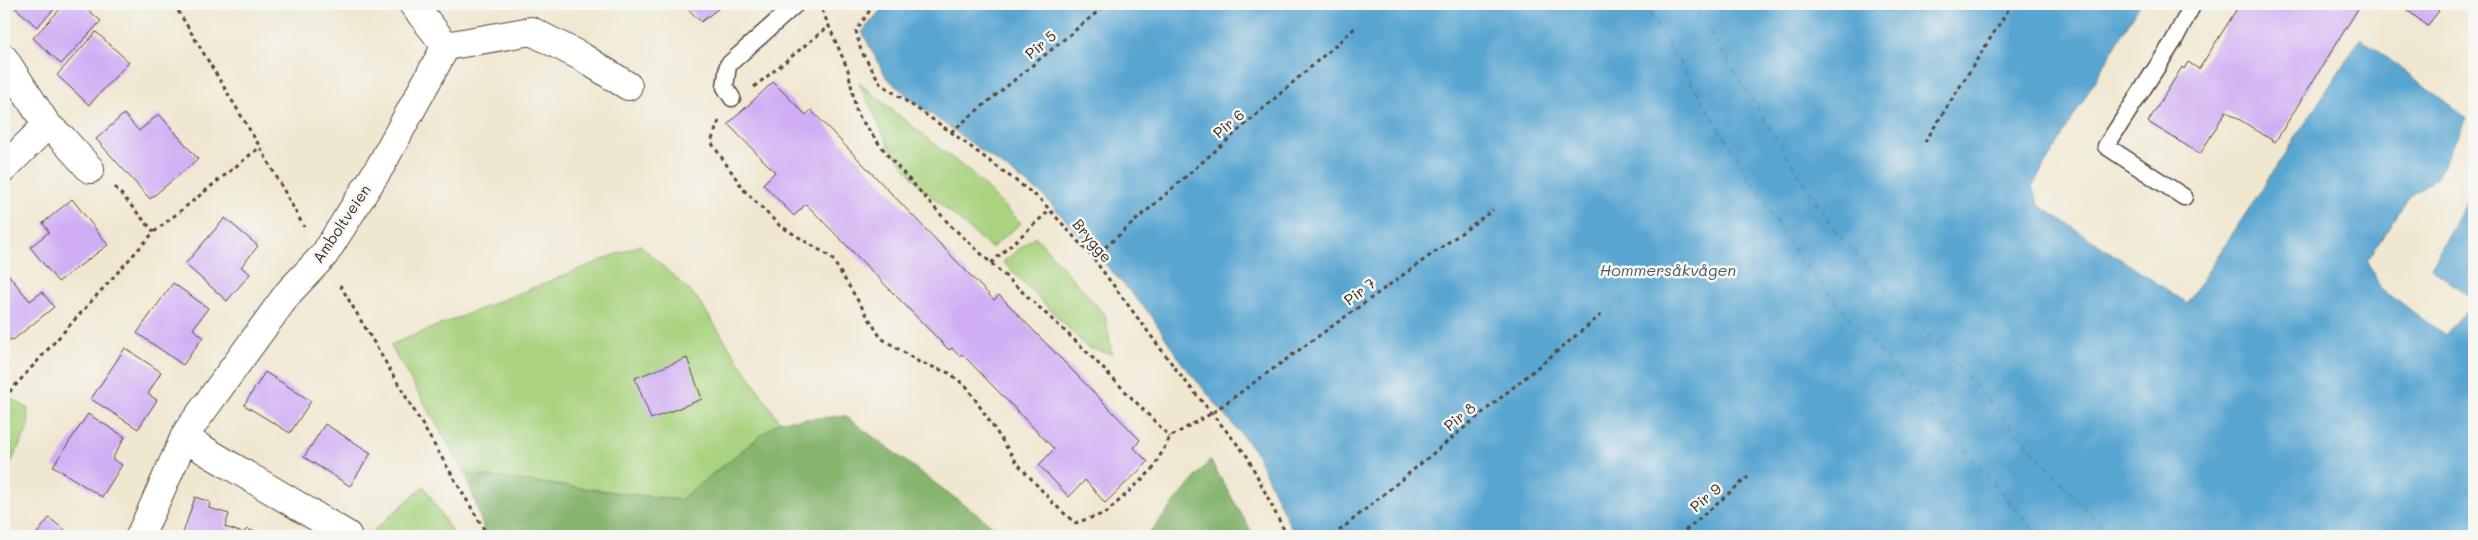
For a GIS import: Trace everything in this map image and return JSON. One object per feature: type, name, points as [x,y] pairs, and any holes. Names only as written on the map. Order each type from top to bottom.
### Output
[{"type":"street","points":[[413,4],[446,46],[531,32],[582,57],[628,86]]},
{"type":"street","name":"Amboltveien","points":[[140,536],[184,438],[289,292],[324,255],[381,165],[446,46]]},
{"type":"street","points":[[4,59],[47,125],[62,138],[90,169]]},
{"type":"street","points":[[4,168],[47,125]]},
{"type":"street","points":[[184,438],[347,534]]},
{"type":"lane","points":[[732,98],[725,87],[728,65],[796,4]]},
{"type":"lane","points":[[2184,197],[2106,146],[2173,42],[2193,4]]},
{"type":"path","points":[[721,116],[710,142],[744,190],[779,225],[832,257],[882,338],[919,362],[949,373],[967,386],[1017,464],[1055,505],[1075,523],[1106,513],[1153,469],[1170,437],[1082,346],[945,220],[889,157],[856,114],[848,70],[820,4]]},
{"type":"path","name":"Brygge","points":[[874,4],[856,31],[861,51],[881,84],[951,132],[1040,199],[1050,210],[1093,258],[1181,376],[1247,456],[1287,536]]},
{"type":"path","name":"Pir 5","points":[[951,132],[1107,4]]},
{"type":"path","points":[[1926,142],[2012,4]]},
{"type":"path","points":[[748,93],[829,26]]},
{"type":"path","name":"Pir 6","points":[[1093,258],[1355,28]]},
{"type":"path","points":[[4,398],[154,232],[260,147]]},
{"type":"path","points":[[90,169],[104,175],[154,232]]},
{"type":"path","points":[[991,263],[1050,210]]},
{"type":"path","name":"Pir 7","points":[[1170,437],[1212,413],[1493,210]]},
{"type":"path","name":"Pir 8","points":[[1333,536],[1601,315]]},
{"type":"path","name":"Pir 9","points":[[1679,536],[1748,477]]},
{"type":"green space","points":[[859,83],[973,175],[1021,223],[991,248],[920,186],[890,148]]},
{"type":"green space","points":[[1035,236],[1105,315],[1112,354],[1088,348],[1003,262]]},
{"type":"green space","points":[[640,245],[696,297],[779,421],[680,500],[466,474],[390,345]]},
{"type":"green space","points":[[11,398],[27,408],[29,426],[4,477],[4,405]]},
{"type":"green space","points":[[845,416],[1006,536],[486,536],[466,474],[680,500],[779,421]]},
{"type":"green space","points":[[1210,460],[1254,536],[1147,536]]},
{"type":"green space","points":[[424,486],[454,536],[368,536]]},
{"type":"water","name":"Hommersåkvågen","points":[[886,4],[2140,4],[2032,187],[2040,206],[2187,303],[2361,38],[2467,118],[2437,177],[2409,197],[2367,261],[2381,289],[2445,335],[2474,302],[2474,536],[1295,536],[1255,451],[1181,362],[1151,315],[1043,195],[913,101],[886,77],[862,32]]},
{"type":"water","points":[[2474,189],[2474,300],[2431,268]]},
{"type":"building","points":[[11,4],[59,4],[37,27]]},
{"type":"building","points":[[65,4],[81,4],[101,21],[61,64],[33,38]]},
{"type":"building","points":[[688,4],[724,4],[701,22],[687,8],[690,5]]},
{"type":"building","points":[[2240,4],[2361,4],[2275,142],[2226,111],[2200,154],[2148,122],[2182,67],[2184,69],[2188,62],[2199,69]]},
{"type":"building","points":[[2400,4],[2429,4],[2439,11],[2427,26]]},
{"type":"building","points":[[96,32],[129,62],[89,105],[57,75]]},
{"type":"building","points":[[773,82],[806,115],[811,110],[994,300],[999,295],[1140,440],[1134,448],[1148,462],[1105,503],[1085,480],[1069,497],[1039,465],[1054,449],[962,354],[959,356],[952,348],[949,350],[806,204],[794,216],[763,184],[775,172],[728,124]]},
{"type":"building","points":[[124,114],[139,131],[159,114],[198,159],[150,199],[96,139]]},
{"type":"building","points":[[72,199],[108,245],[58,282],[30,247],[49,232],[43,223]]},
{"type":"building","points":[[225,218],[258,246],[241,267],[250,274],[227,301],[185,264]]},
{"type":"building","points":[[6,272],[30,301],[42,292],[54,307],[4,345],[4,274]]},
{"type":"building","points":[[173,283],[208,308],[193,329],[203,337],[183,365],[137,333]]},
{"type":"building","points":[[125,348],[161,372],[148,394],[157,400],[138,429],[91,399]]},
{"type":"building","points":[[687,358],[702,399],[651,419],[635,378]]},
{"type":"building","points":[[265,372],[311,401],[290,433],[244,405]]},
{"type":"building","points":[[88,414],[125,437],[112,459],[122,465],[102,497],[53,466]]},
{"type":"building","points":[[325,424],[371,453],[350,486],[304,457]]},
{"type":"building","points":[[195,497],[210,502],[209,508],[229,514],[225,527],[243,533],[247,529],[267,536],[182,536]]},
{"type":"building","points":[[49,518],[73,536],[35,536]]},
{"type":"ferry route","points":[[1644,4],[1797,256],[2039,536]]},
{"type":"ferry route","points":[[1692,4],[1832,227],[2110,536]]}]
